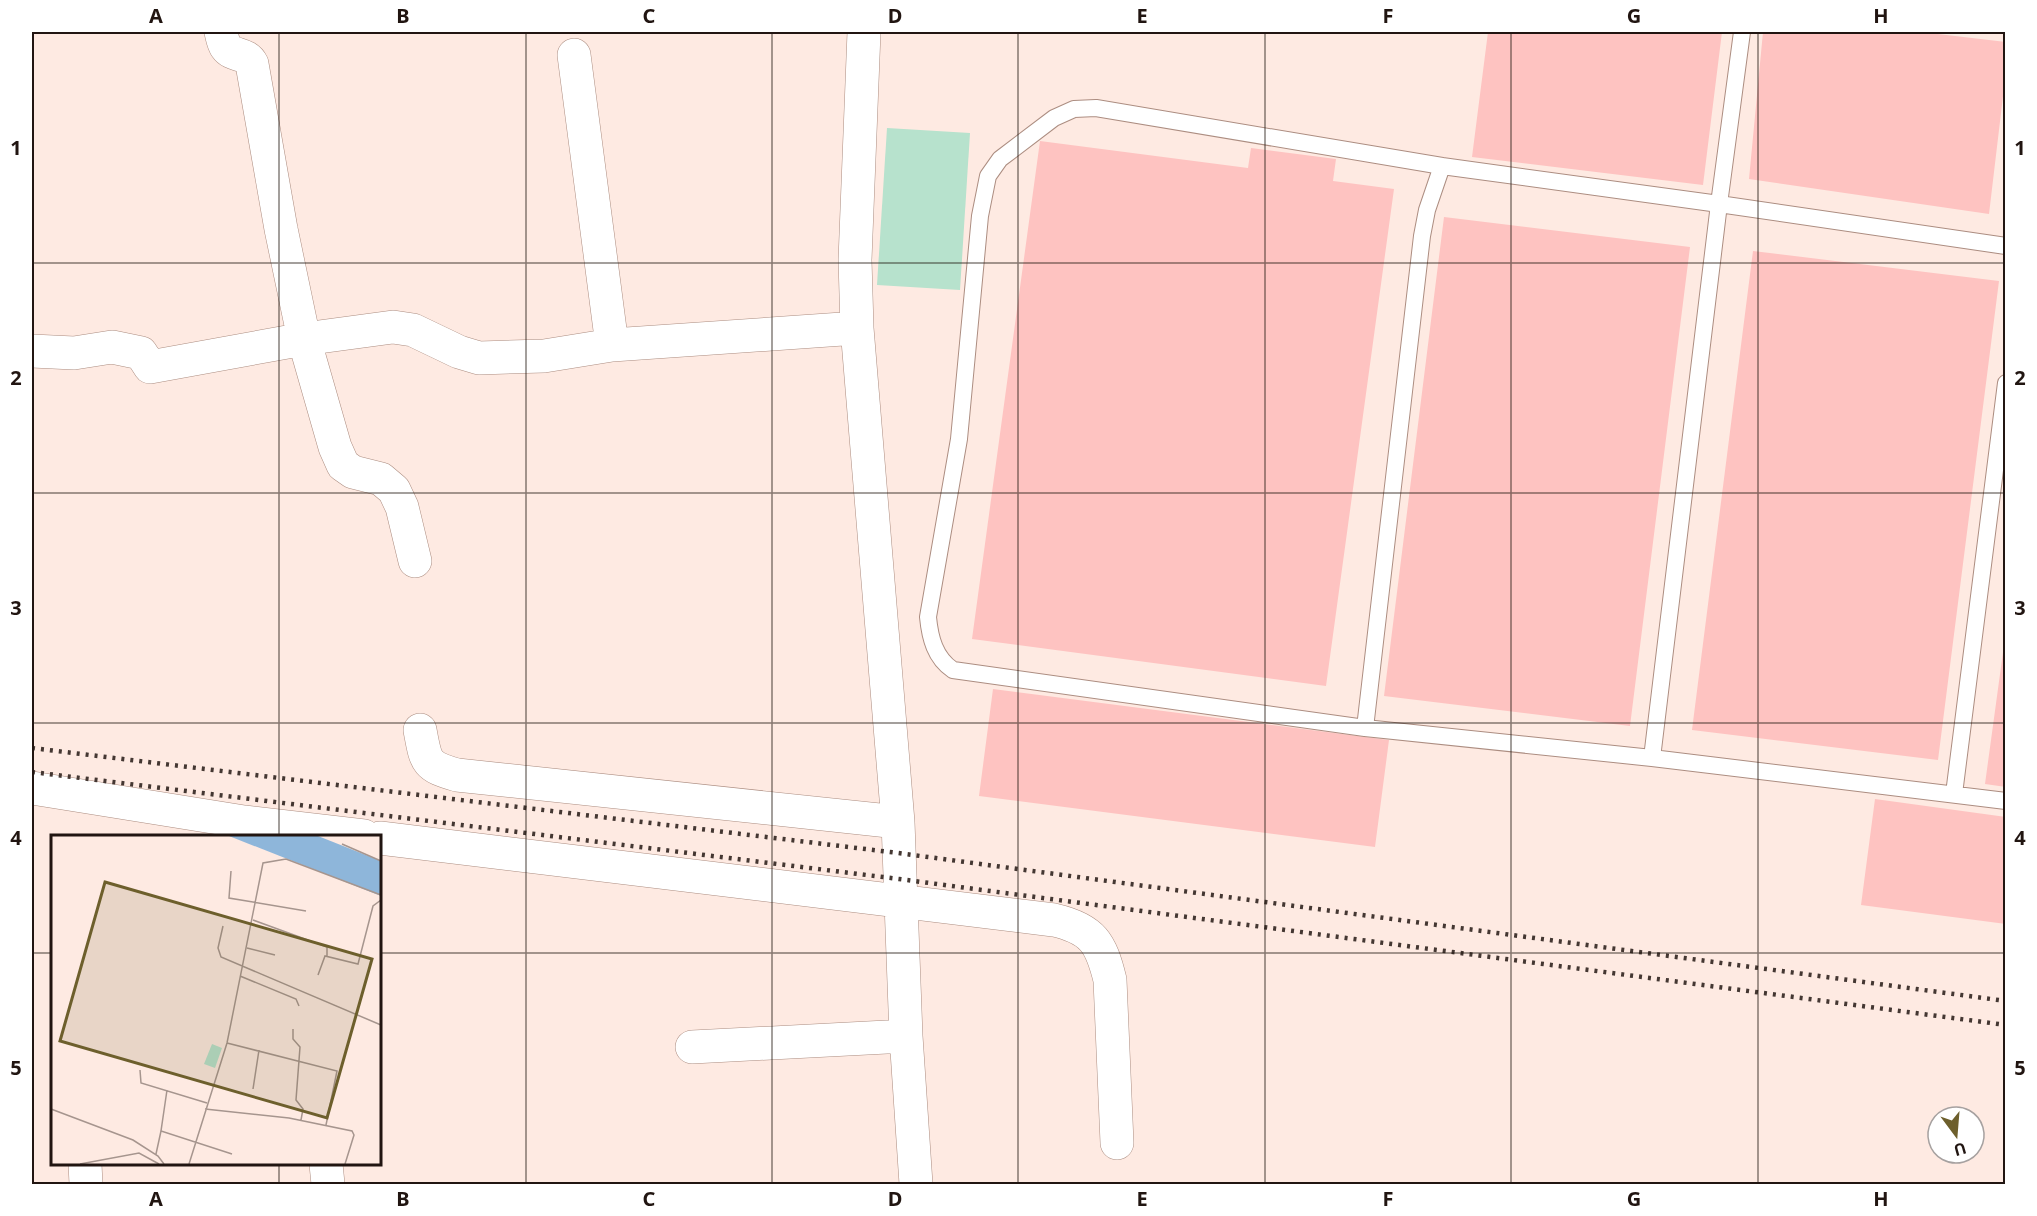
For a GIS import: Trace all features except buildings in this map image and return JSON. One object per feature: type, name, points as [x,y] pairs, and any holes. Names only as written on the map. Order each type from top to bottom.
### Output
[{"type":"street","points":[[221,32],[229,50],[249,58],[252,64],[304,339],[334,447],[343,465],[353,472],[381,479],[394,490],[402,507],[415,561]]},
{"type":"street","points":[[864,32],[855,260],[857,328],[897,822],[906,1036],[916,1185]]},
{"type":"street","points":[[574,55],[612,345]]},
{"type":"street","points":[[32,351],[74,353],[112,348],[141,353],[150,367],[304,339],[393,327],[413,330],[459,352],[479,358],[544,356],[612,345],[857,328]]},
{"type":"street","points":[[420,730],[424,753],[429,764],[438,770],[457,776],[897,822]]},
{"type":"street","points":[[32,788],[244,822],[348,835]]},
{"type":"street","points":[[381,838],[1072,924],[1087,933],[1104,954],[1110,980],[1117,1143]]},
{"type":"street","points":[[692,1047],[906,1036]]},
{"type":"street","points":[[85,1165],[86,1185]]},
{"type":"street","points":[[326,1165],[328,1185]]},
{"type":"lane","points":[[1652,758],[1742,32]]},
{"type":"lane","points":[[2006,246],[1442,166],[1096,108],[1074,109],[1054,118],[1000,159],[988,176],[980,216],[959,439],[928,617],[930,633],[940,658],[953,670],[1365,728],[1652,758],[2006,801]]},
{"type":"lane","points":[[1365,728],[1422,236],[1427,210],[1442,166]]},
{"type":"lane","points":[[1954,794],[2006,383]]},
{"type":"green space","points":[[887,128],[970,133],[960,290],[877,285]]},
{"type":"railway","points":[[32,748],[898,853],[2006,1001]]},
{"type":"railway","points":[[32,772],[899,879],[2006,1025]]}]
